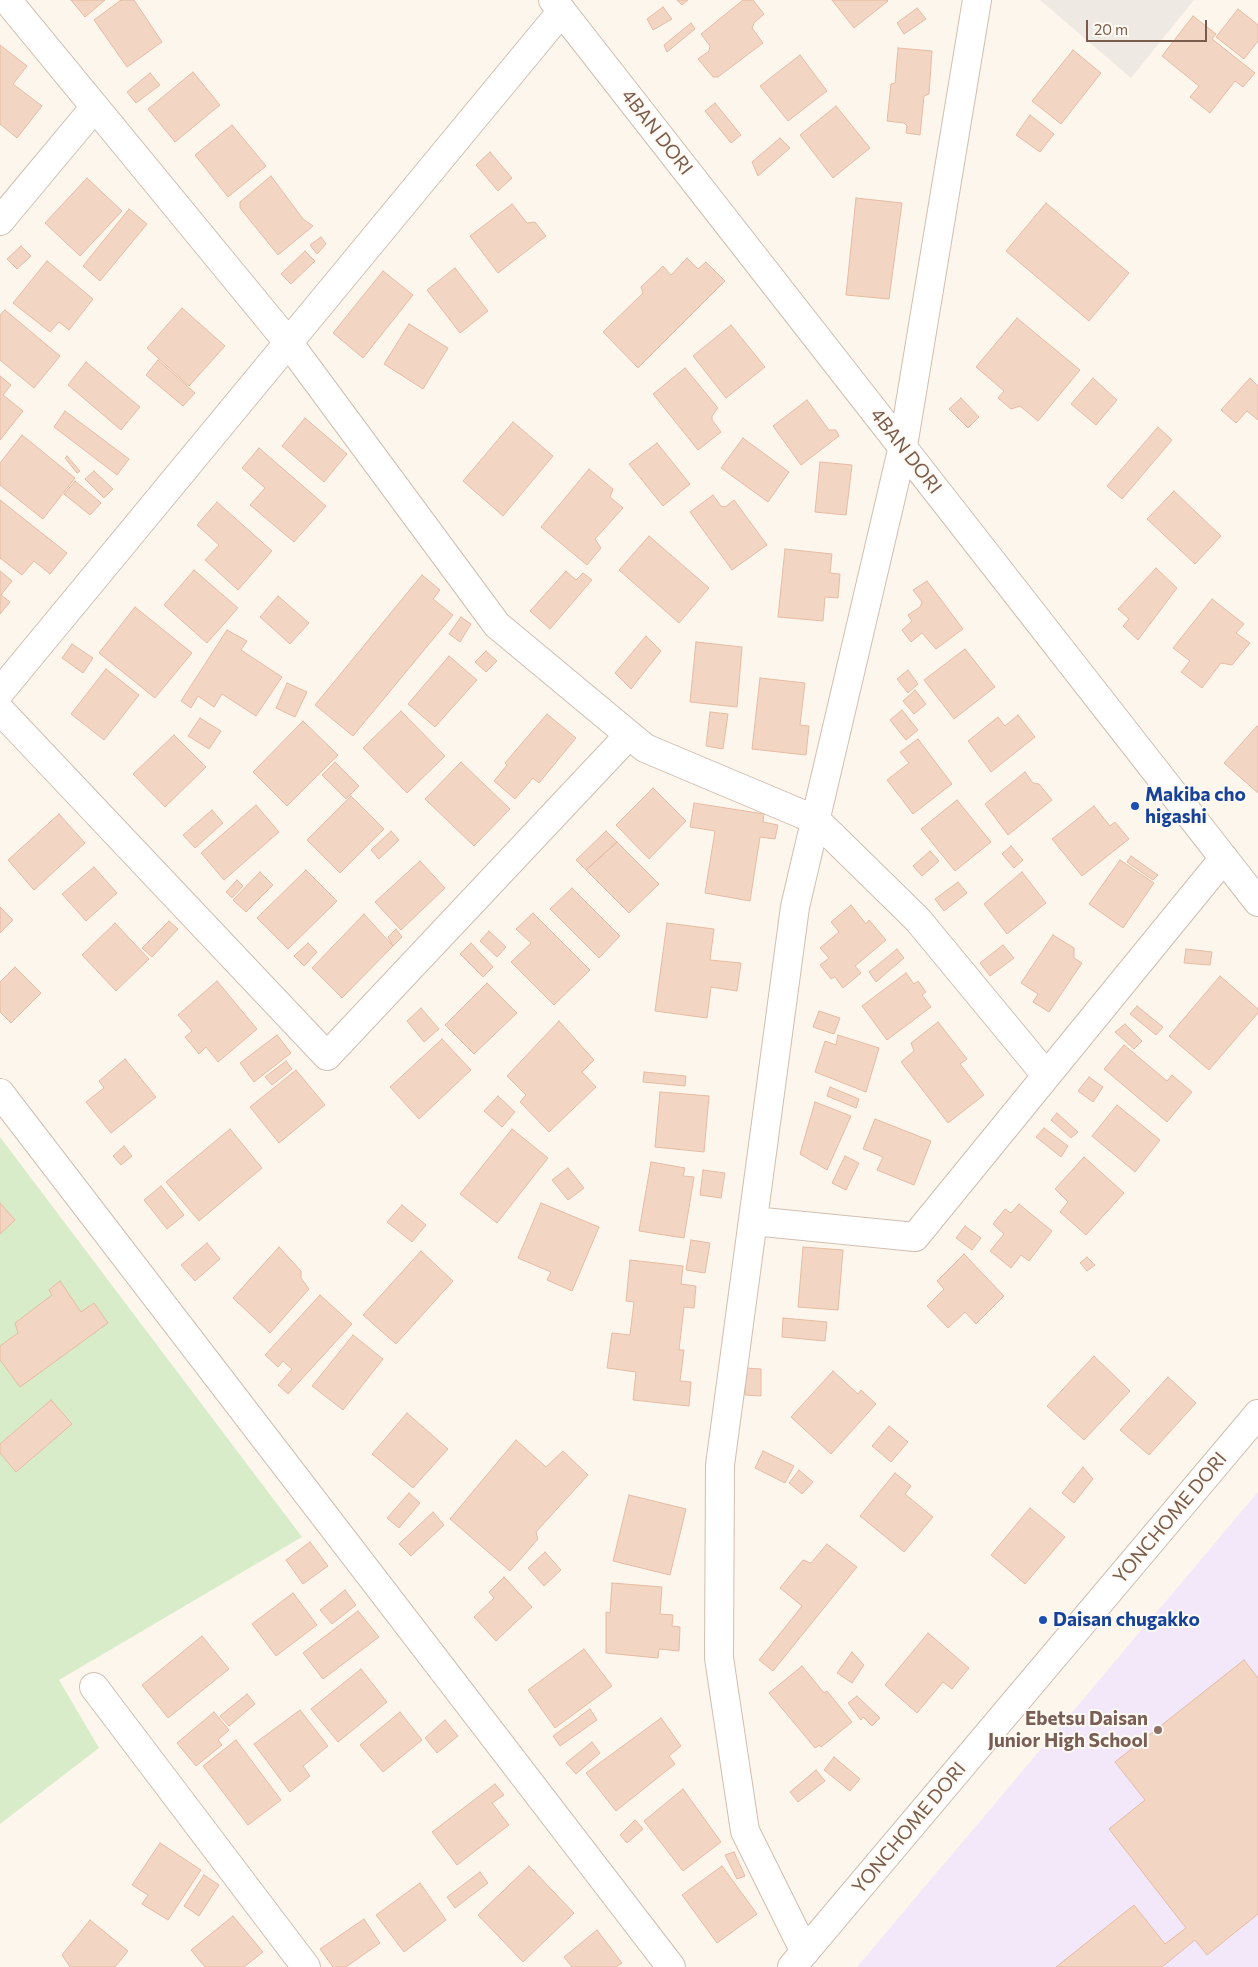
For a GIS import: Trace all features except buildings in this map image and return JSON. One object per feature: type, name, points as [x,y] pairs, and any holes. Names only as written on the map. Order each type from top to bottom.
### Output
[{"type":"street","points":[[7,0],[288,342],[497,625],[645,748],[816,820],[918,920],[1046,1075]]},
{"type":"street","points":[[798,1959],[745,1830],[719,1658],[720,1465],[795,907],[903,446],[973,2]]},
{"type":"street","points":[[0,692],[288,342],[558,5]]},
{"type":"street","name":"4BAN DORI","points":[[558,5],[1258,902]]},
{"type":"street","points":[[0,221],[95,107]]},
{"type":"street","points":[[0,710],[327,1056],[629,735]]},
{"type":"street","points":[[753,1221],[915,1236],[1224,858]]},
{"type":"street","points":[[0,1093],[671,1967]]},
{"type":"street","name":"YONCHOME DORI","points":[[798,1959],[1258,1414]]},
{"type":"street","points":[[94,1687],[306,1967]]},
{"type":"shaded area","points":[[1040,0],[1194,0],[1131,78]]},
{"type":"shaded area","name":"Ebetsu Daisan Junior High School","points":[[1258,1492],[1258,1967],[857,1967]]},
{"type":"green space","points":[[0,1137],[302,1537],[59,1680],[99,1748],[0,1824]]},
{"type":"place","name":"Makiba cho higashi","points":[[1135,806]]},
{"type":"place","name":"Daisan chugakko","points":[[1043,1620]]},
{"type":"place","name":"Ebetsu Daisan Junior High School","points":[[1158,1730]]}]
